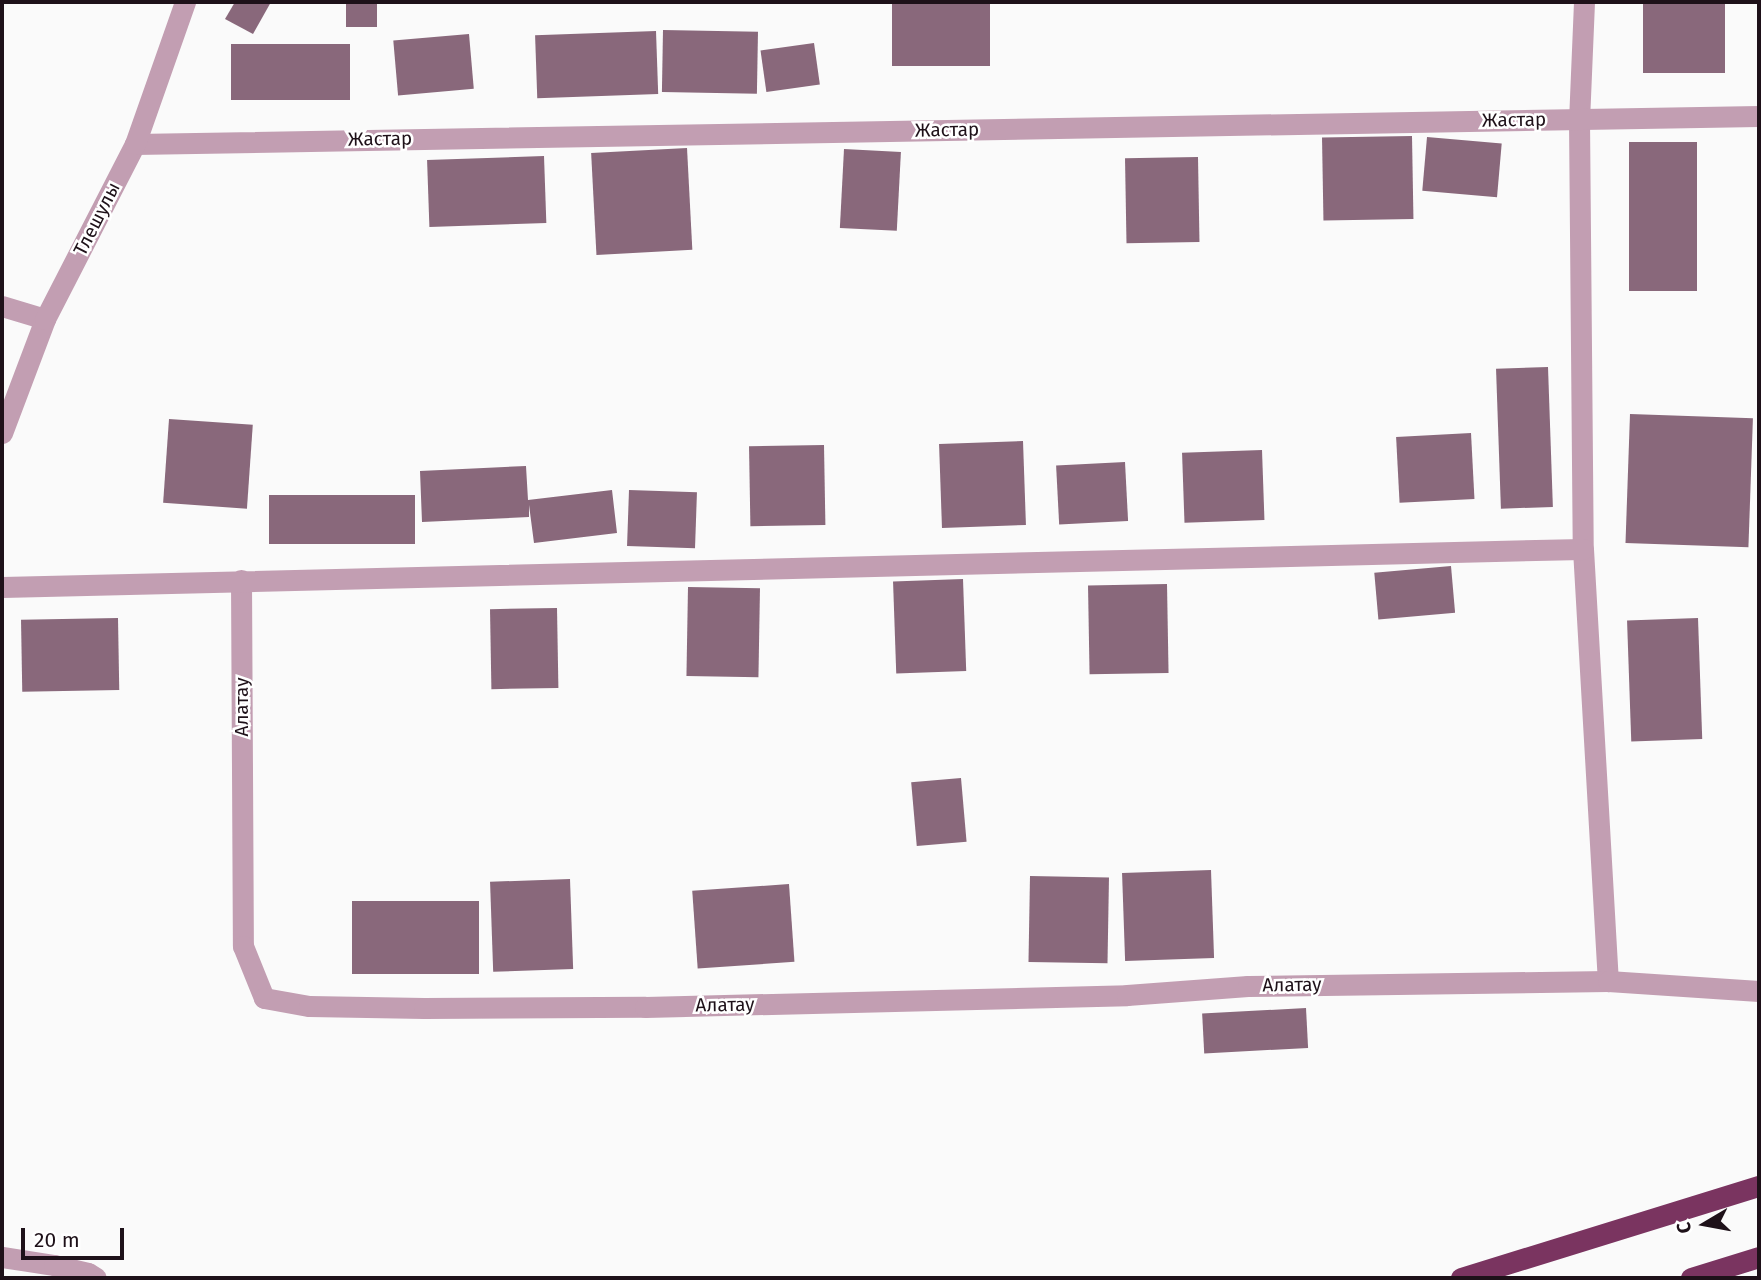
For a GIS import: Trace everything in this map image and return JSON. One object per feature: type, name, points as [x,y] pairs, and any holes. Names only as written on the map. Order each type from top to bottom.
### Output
[{"type":"highway","points":[[1461,1278],[1759,1186]]},
{"type":"highway","points":[[1691,1278],[1759,1257]]},
{"type":"street","name":"Тлешулы","points":[[2,433],[45,319],[135,144],[185,2]]},
{"type":"street","points":[[1584,2],[1579,119],[1583,549],[1608,981],[1759,991]]},
{"type":"street","name":"Жастар","points":[[135,144],[1759,116]]},
{"type":"street","points":[[2,306],[45,319]]},
{"type":"street","points":[[2,587],[1583,549]]},
{"type":"street","name":"Алатау","points":[[241,580],[243,946],[264,998],[309,1006],[631,1007],[1127,995],[1248,986],[1608,981]]},
{"type":"street","points":[[2,1257],[54,1265],[88,1273],[96,1278]]},
{"type":"building","points":[[235,2],[271,2],[253,34],[225,19]]},
{"type":"building","points":[[346,2],[377,2],[377,27],[346,27]]},
{"type":"building","points":[[892,2],[990,2],[990,66],[892,66]]},
{"type":"building","points":[[1643,2],[1725,2],[1725,73],[1643,73]]},
{"type":"building","points":[[663,30],[758,32],[757,94],[662,92]]},
{"type":"building","points":[[656,31],[658,94],[537,98],[535,35]]},
{"type":"building","points":[[469,34],[474,89],[398,95],[393,41]]},
{"type":"building","points":[[814,43],[820,85],[766,92],[761,51]]},
{"type":"building","points":[[231,44],[350,44],[350,100],[231,100]]},
{"type":"building","points":[[1412,136],[1413,219],[1323,221],[1322,138]]},
{"type":"building","points":[[1427,137],[1502,144],[1497,197],[1422,191]]},
{"type":"building","points":[[1629,142],[1697,142],[1697,291],[1629,291]]},
{"type":"building","points":[[687,148],[692,250],[596,255],[591,153]]},
{"type":"building","points":[[844,149],[901,152],[897,231],[840,228]]},
{"type":"building","points":[[544,156],[546,223],[429,227],[427,160]]},
{"type":"building","points":[[1198,157],[1199,242],[1126,243],[1125,158]]},
{"type":"building","points":[[1548,367],[1553,507],[1501,509],[1496,369]]},
{"type":"building","points":[[1630,414],[1753,418],[1748,547],[1625,543]]},
{"type":"building","points":[[169,419],[253,425],[247,509],[163,503]]},
{"type":"building","points":[[1471,433],[1474,499],[1400,503],[1396,437]]},
{"type":"building","points":[[1023,441],[1026,525],[942,528],[939,444]]},
{"type":"building","points":[[824,445],[825,525],[750,526],[749,446]]},
{"type":"building","points":[[1262,450],[1264,520],[1184,523],[1182,453]]},
{"type":"building","points":[[1125,462],[1128,521],[1059,525],[1056,466]]},
{"type":"building","points":[[526,466],[528,500],[612,490],[617,533],[534,543],[529,505],[529,517],[422,522],[420,471]]},
{"type":"building","points":[[629,490],[697,492],[695,548],[627,546]]},
{"type":"building","points":[[269,495],[415,495],[415,544],[269,544]]},
{"type":"building","points":[[1451,566],[1455,613],[1378,620],[1374,573]]},
{"type":"building","points":[[963,579],[966,671],[896,673],[893,581]]},
{"type":"building","points":[[1167,584],[1169,673],[1090,674],[1088,585]]},
{"type":"building","points":[[688,587],[760,588],[758,677],[686,676]]},
{"type":"building","points":[[557,608],[558,688],[491,689],[490,609]]},
{"type":"building","points":[[118,618],[119,690],[22,692],[21,620]]},
{"type":"building","points":[[1698,618],[1702,739],[1631,741],[1627,620]]},
{"type":"building","points":[[961,778],[967,842],[917,846],[911,782]]},
{"type":"building","points":[[1211,870],[1214,958],[1125,961],[1122,873]]},
{"type":"building","points":[[1030,876],[1109,877],[1107,963],[1028,962]]},
{"type":"building","points":[[570,879],[573,969],[493,972],[490,882]]},
{"type":"building","points":[[789,884],[794,962],[698,969],[692,891]]},
{"type":"building","points":[[352,901],[479,901],[479,974],[352,974]]},
{"type":"building","points":[[1306,1008],[1308,1048],[1204,1053],[1202,1013]]}]
